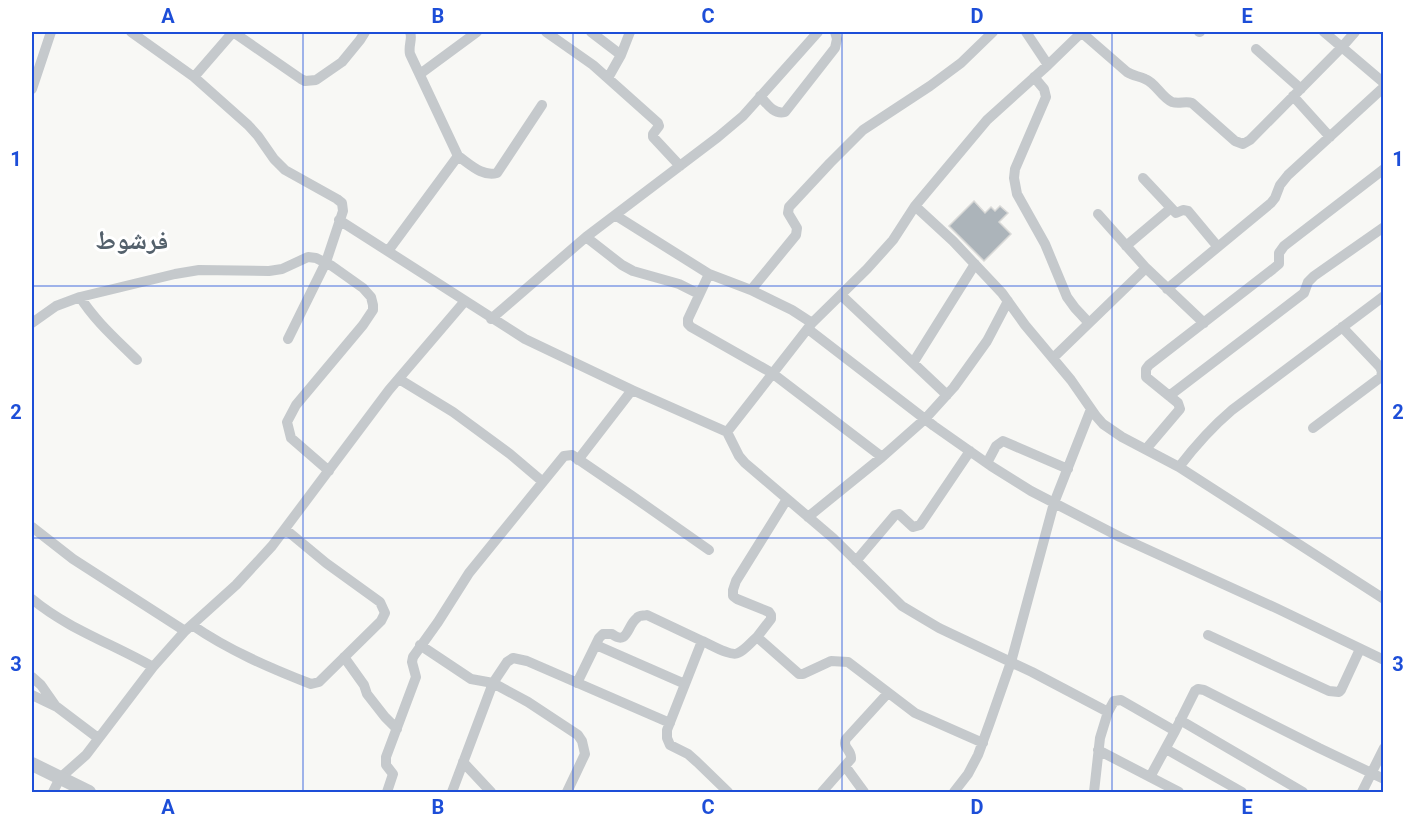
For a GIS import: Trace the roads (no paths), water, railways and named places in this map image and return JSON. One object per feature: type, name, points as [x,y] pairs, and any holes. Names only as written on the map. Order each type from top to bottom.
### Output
[{"type":"street","points":[[32,89],[51,32]]},
{"type":"street","points":[[131,32],[194,77],[248,125],[285,170],[340,201],[343,208],[326,262],[288,339]]},
{"type":"street","points":[[194,77],[233,32],[301,79],[310,81],[319,79],[342,62],[365,32]]},
{"type":"street","points":[[410,32],[409,48],[458,156],[482,172],[488,175],[497,173],[542,105]]},
{"type":"street","points":[[420,74],[477,32]]},
{"type":"street","points":[[546,32],[593,65],[659,124],[653,137],[680,166]]},
{"type":"street","points":[[591,32],[621,55]]},
{"type":"street","points":[[608,78],[621,55],[630,32]]},
{"type":"street","points":[[491,319],[586,237],[735,123],[818,32]]},
{"type":"street","points":[[760,96],[774,111],[785,112],[835,48],[836,32]]},
{"type":"street","points":[[751,290],[796,235],[797,228],[788,213],[789,207],[830,163],[863,130],[961,63],[993,32]]},
{"type":"street","points":[[1026,32],[1048,64]]},
{"type":"street","points":[[727,432],[810,326],[893,240],[915,206],[987,120],[1081,32],[1126,72],[1148,80],[1169,100],[1192,103],[1234,141],[1243,144],[1250,140],[1355,32]]},
{"type":"street","points":[[1167,289],[1271,203],[1284,180],[1383,85],[1323,32]]},
{"type":"street","points":[[1256,49],[1297,92],[1330,137]]},
{"type":"street","points":[[1034,77],[1044,89],[1046,96],[1015,169],[1017,194],[1045,244],[1067,297],[1089,323]]},
{"type":"street","points":[[388,251],[458,156]]},
{"type":"street","points":[[1146,449],[1180,409],[1178,403],[1146,377],[1146,369],[1149,365],[1277,266],[1280,260],[1279,253],[1284,246],[1383,169]]},
{"type":"street","points":[[1143,178],[1176,213],[1183,210],[1188,211],[1218,247]]},
{"type":"street","points":[[915,206],[953,241],[1008,301],[1103,424],[1122,437],[1179,467],[1383,599]]},
{"type":"street","points":[[1126,246],[1171,208]]},
{"type":"street","points":[[1098,214],[1146,268],[1203,323]]},
{"type":"street","points":[[615,216],[709,274],[751,290],[792,310],[925,419],[1031,491],[1120,537],[1383,660]]},
{"type":"street","points":[[339,220],[525,339],[727,432],[739,456],[856,561],[902,606],[939,628],[1108,712]]},
{"type":"street","points":[[1170,396],[1304,293],[1308,282],[1314,276],[1383,227]]},
{"type":"street","points":[[586,237],[633,271],[679,284],[699,294]]},
{"type":"street","points":[[32,323],[56,306],[80,297],[183,272],[199,270],[269,271],[282,269],[308,256],[326,262],[363,288],[371,297],[373,305],[373,310],[363,325],[296,405],[287,423],[291,438],[328,471]]},
{"type":"street","points":[[913,363],[975,264]]},
{"type":"street","points":[[1053,358],[1146,268]]},
{"type":"street","points":[[709,274],[688,319],[688,324],[772,374],[882,457]]},
{"type":"street","points":[[841,295],[947,395]]},
{"type":"street","points":[[1179,467],[1206,433],[1232,410],[1383,296]]},
{"type":"street","points":[[80,297],[98,321],[137,360]]},
{"type":"street","points":[[53,792],[60,778],[86,755],[153,667],[189,628],[256,564],[399,380],[465,301]]},
{"type":"street","points":[[807,517],[925,419],[954,387],[987,341],[1008,301]]},
{"type":"street","points":[[1313,428],[1381,377],[1380,367],[1342,327]]},
{"type":"street","points":[[399,380],[453,412],[510,454],[543,482]]},
{"type":"street","points":[[578,460],[632,390]]},
{"type":"street","points":[[954,792],[968,774],[983,743],[1011,662],[1054,503],[1091,409]]},
{"type":"street","points":[[987,463],[996,446],[1003,441],[1068,469]]},
{"type":"street","points":[[856,561],[895,515],[899,514],[913,527],[920,525],[970,451]]},
{"type":"street","points":[[387,792],[393,774],[386,765],[386,757],[416,676],[413,657],[469,573],[564,456],[572,455],[709,550]]},
{"type":"street","points":[[577,682],[603,634],[612,634],[621,638],[625,636],[636,618],[647,615],[728,652],[735,654],[741,651],[757,637],[771,619],[771,615],[737,599],[732,593],[736,581],[787,499]]},
{"type":"street","points":[[32,527],[73,560],[189,628],[311,684],[319,682],[381,621],[386,613],[380,602],[326,563],[285,529]]},
{"type":"street","points":[[32,598],[83,632],[153,667]]},
{"type":"street","points":[[1208,635],[1335,692],[1341,690],[1360,649]]},
{"type":"street","points":[[757,637],[800,674],[831,661],[848,662],[915,713],[983,743]]},
{"type":"street","points":[[702,640],[667,730],[667,738],[670,745],[688,754],[728,792]]},
{"type":"street","points":[[420,645],[471,679],[493,683],[528,702],[578,735],[585,754],[567,792]]},
{"type":"street","points":[[596,645],[685,684]]},
{"type":"street","points":[[344,657],[364,685],[367,694],[397,729]]},
{"type":"street","points":[[452,792],[493,683],[507,662],[513,658],[527,661],[670,723]]},
{"type":"street","points":[[32,677],[57,707]]},
{"type":"street","points":[[1150,777],[1198,689],[1383,779]]},
{"type":"street","points":[[822,792],[852,759],[846,748],[846,739],[888,693]]},
{"type":"street","points":[[32,695],[57,707],[98,738]]},
{"type":"street","points":[[1094,792],[1100,738],[1114,701],[1121,700],[1175,731]]},
{"type":"street","points":[[1180,720],[1303,792]]},
{"type":"street","points":[[1362,792],[1383,748]]},
{"type":"street","points":[[1166,749],[1242,792]]},
{"type":"street","points":[[1098,750],[1179,792]]},
{"type":"street","points":[[463,762],[491,792]]},
{"type":"street","points":[[32,764],[88,792]]},
{"type":"street","points":[[845,766],[864,792]]},
{"type":"district","name":"فرشوط","points":[[132,240]]}]
